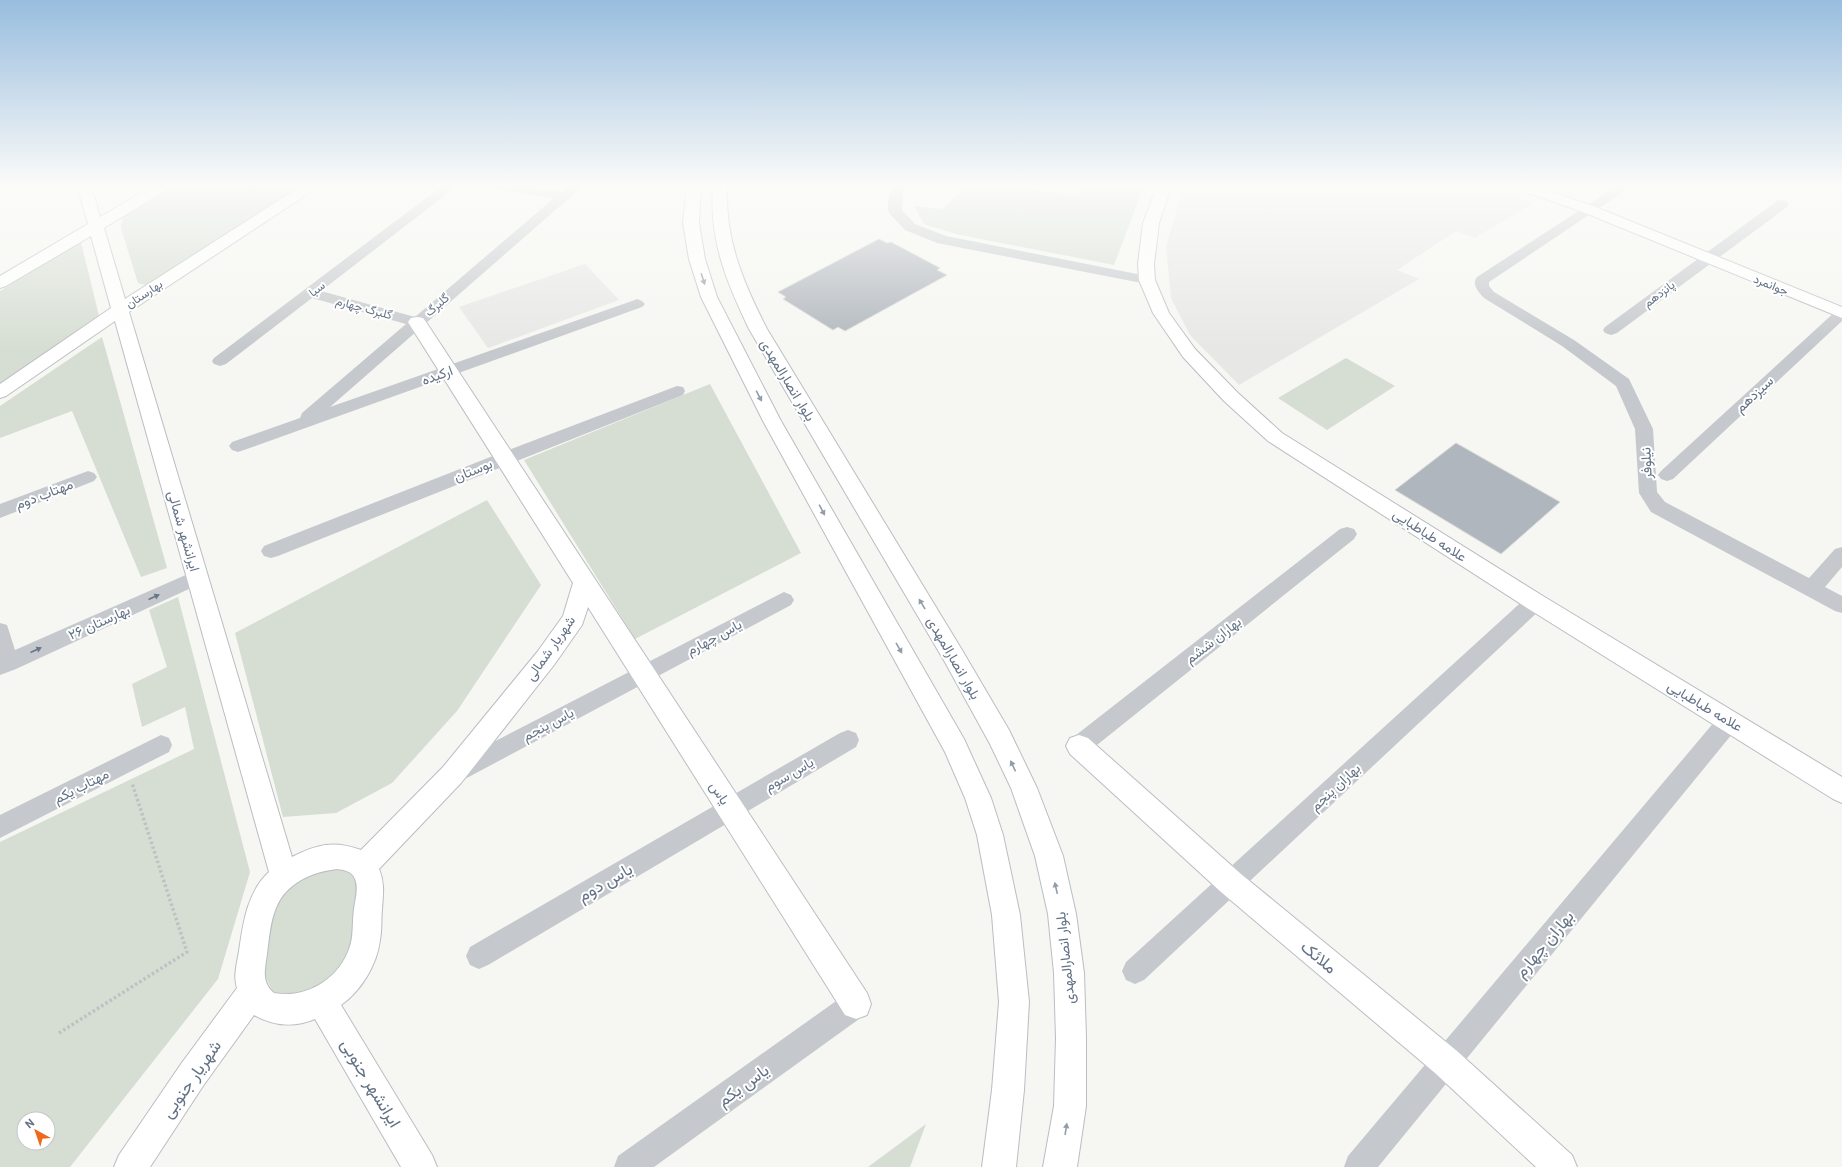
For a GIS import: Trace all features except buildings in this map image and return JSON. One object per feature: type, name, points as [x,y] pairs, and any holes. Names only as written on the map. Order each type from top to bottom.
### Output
[{"type":"street","points":[[0,283],[72,240]]},
{"type":"street","name":"ایرانشهر شمالی","points":[[100,240],[284,877]]},
{"type":"street","name":"بهارستان","points":[[0,392],[120,310],[227,240]]},
{"type":"street","name":"سبا","points":[[220,361],[379,240]]},
{"type":"street","name":"گلبرگ","points":[[298,425],[512,240]]},
{"type":"street","points":[[694,240],[697,259],[709,297],[722,326],[772,421],[955,747],[978,798],[990,835],[1006,915],[1014,1002],[1008,1090],[999,1167]]},
{"type":"street","name":"بلوار انصارالمهدی","points":[[723,240],[739,291],[766,342],[954,657],[1000,738],[1024,788],[1049,856],[1062,914],[1069,973],[1071,1038],[1070,1106],[1060,1167]]},
{"type":"street","points":[[944,240],[1147,280]]},
{"type":"street","name":"علامه طباطبایی","points":[[1149,240],[1146,264],[1147,280],[1161,313],[1189,353],[1231,397],[1275,437],[1535,602],[1842,791]]},
{"type":"street","name":"نیلوفر","points":[[1541,240],[1482,280],[1482,286],[1489,295],[1568,343],[1623,383],[1644,429],[1648,494],[1658,507],[1842,605]]},
{"type":"street","name":"جوانمرد","points":[[1662,240],[1842,313]]},
{"type":"street","name":"پانزدهم","points":[[1611,330],[1732,240]]},
{"type":"street","name":"گلبرگ چهارم","points":[[310,293],[417,322]]},
{"type":"street","name":"ارکیده","points":[[238,446],[637,304]]},
{"type":"street","name":"سیزدهم","points":[[1667,475],[1842,313]]},
{"type":"street","points":[[417,322],[584,582]]},
{"type":"street","name":"بوستان","points":[[271,551],[677,391]]},
{"type":"street","name":"مهتاب دوم","points":[[0,511],[88,477]]},
{"type":"street","name":"بهاران ششم","points":[[1078,746],[1347,534]]},
{"type":"street","points":[[1812,589],[1842,554]]},
{"type":"street","name":"بهارستان ۲۶","points":[[4,664],[197,577]]},
{"type":"street","name":"یاس","points":[[584,582],[856,1004]]},
{"type":"street","name":"شهریار شمالی","points":[[362,866],[452,775],[546,658],[574,619],[584,582]]},
{"type":"street","name":"یاس چهارم","points":[[644,674],[784,600]]},
{"type":"street","name":"بهاران پنجم","points":[[1135,971],[1535,602]]},
{"type":"street","points":[[0,631],[4,664]]},
{"type":"street","name":"یاس پنجم","points":[[452,775],[644,674]]},
{"type":"street","name":"بهاران چهارم","points":[[1359,1167],[1729,721]]},
{"type":"street","name":"یاس سوم","points":[[731,809],[848,740]]},
{"type":"street","name":"مهتاب یکم","points":[[0,827],[161,745]]},
{"type":"street","name":"ملائک","points":[[1078,746],[1231,883],[1446,1062],[1560,1167]]},
{"type":"street","name":"یاس دوم","points":[[479,956],[731,809]]},
{"type":"street","points":[[337,856],[352,859],[362,866],[369,878],[370,892],[365,948],[358,965],[346,981],[330,995],[311,1005],[292,1010],[275,1009],[261,1003],[252,992],[249,976],[258,919],[263,903],[273,888],[284,877],[303,864],[320,858],[337,856]]},
{"type":"street","name":"شهریار جنوبی","points":[[131,1167],[192,1075],[252,992]]},
{"type":"street","name":"ایرانشهر جنوبی","points":[[321,1000],[420,1167]]},
{"type":"street","name":"یاس یکم","points":[[629,1167],[856,1004]]},
{"type":"path","points":[[60,1033],[187,952],[126,763]]},
{"type":"shaded area","points":[[125,240],[217,240],[149,286],[138,283]]},
{"type":"shaded area","points":[[989,240],[1123,240],[1114,265]]},
{"type":"shaded area","points":[[1168,240],[1442,240],[1397,270],[1419,279],[1239,385],[1190,335],[1171,298],[1166,246]]},
{"type":"shaded area","points":[[81,242],[99,316],[0,383],[0,291]]},
{"type":"shaded area","points":[[585,264],[619,300],[488,348],[459,307]]},
{"type":"shaded area","points":[[102,337],[167,568],[141,577],[72,411],[0,438],[0,406]]},
{"type":"shaded area","points":[[1346,358],[1395,386],[1327,430],[1278,398]]},
{"type":"shaded area","points":[[710,384],[801,553],[635,639],[524,460]]},
{"type":"shaded area","points":[[487,500],[541,585],[457,711],[392,783],[336,813],[283,817],[235,633]]},
{"type":"shaded area","points":[[178,597],[250,872],[218,979],[70,1167],[0,1167],[0,842],[194,749],[185,707],[142,727],[132,684],[167,667],[149,610]]},
{"type":"shaded area","points":[[324,865],[353,870],[360,880],[355,948],[329,984],[289,998],[273,992],[264,974],[274,903],[281,890]]},
{"type":"shaded area","points":[[926,1124],[910,1167],[868,1167]]}]
